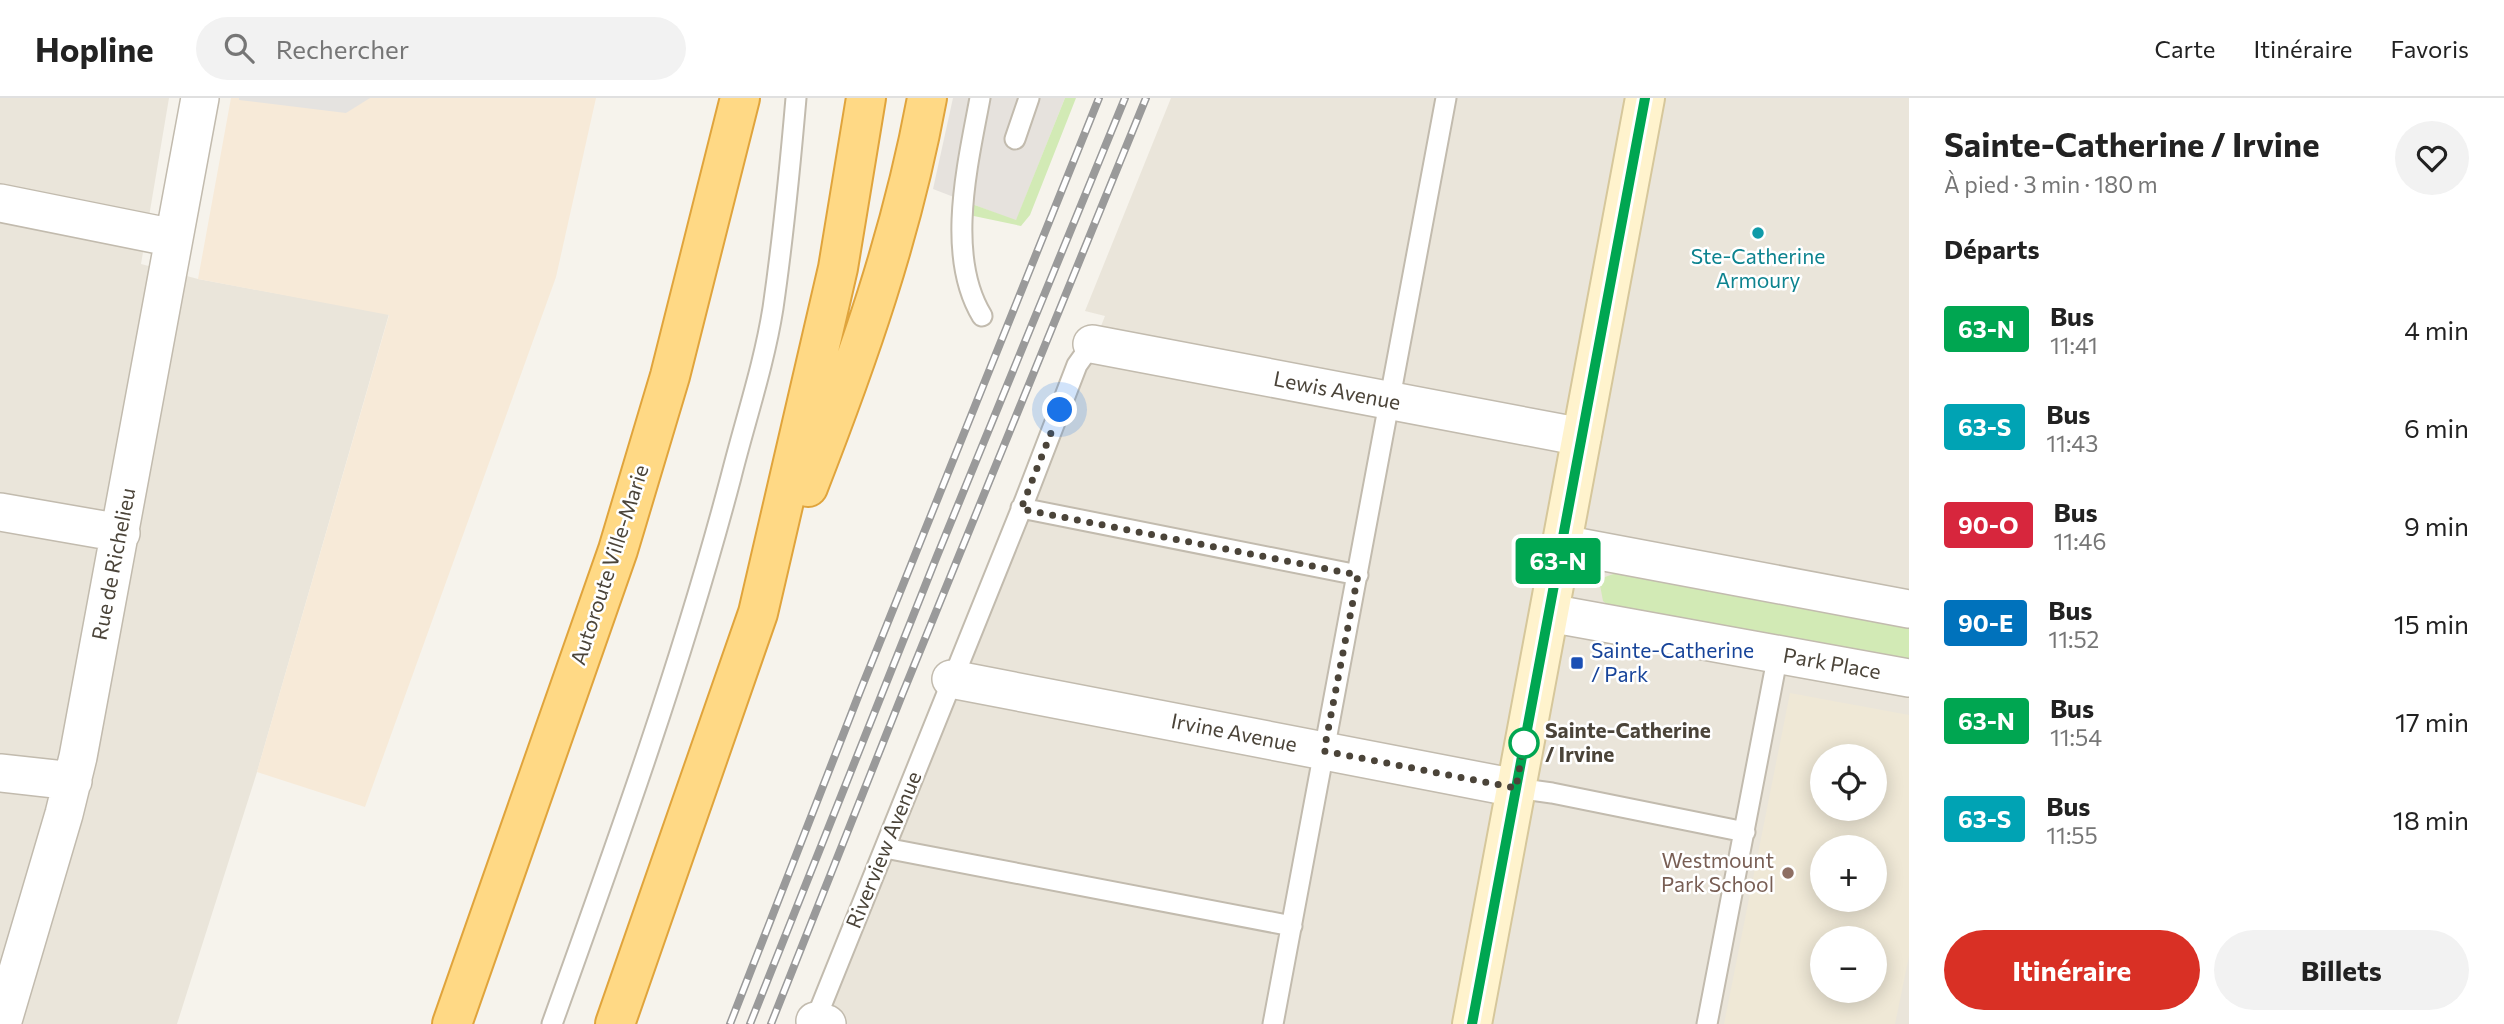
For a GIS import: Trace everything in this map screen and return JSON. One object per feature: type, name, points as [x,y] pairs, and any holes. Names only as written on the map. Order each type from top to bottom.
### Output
[{"type":"highway","name":"Autoroute Ville-Marie","points":[[452,1024],[618,550],[670,376],[740,98]]},
{"type":"highway","points":[[758,613],[838,268],[866,98]]},
{"type":"highway","points":[[615,1024],[758,613],[843,398],[882,286],[904,206],[927,98]]},
{"type":"main road","points":[[1472,1024],[1645,98]]},
{"type":"street","name":"Rue de Richelieu","points":[[2,1024],[73,781],[200,98]]},
{"type":"street","points":[[0,203],[174,238]]},
{"type":"street","name":"Lewis Avenue","points":[[1092,344],[1582,437]]},
{"type":"street","points":[[0,512],[121,533]]},
{"type":"street","points":[[1562,544],[1909,609]]},
{"type":"street","name":"Park Place","points":[[1549,612],[1909,678]]},
{"type":"street","name":"Irvine Avenue","points":[[951,679],[1516,788]]},
{"type":"street","points":[[0,773],[73,781]]},
{"type":"lane","points":[[552,1024],[620,837],[710,558],[772,310],[796,98]]},
{"type":"lane","points":[[980,98],[962,203],[966,272],[982,316]]},
{"type":"lane","points":[[1015,139],[1029,98]]},
{"type":"lane","points":[[1273,1024],[1446,98]]},
{"type":"lane","name":"Riverview Avenue","points":[[821,1023],[951,679],[1077,365],[1092,344]]},
{"type":"lane","points":[[1021,509],[1358,575]]},
{"type":"lane","points":[[1707,1024],[1778,654]]},
{"type":"lane","points":[[1516,788],[1745,832]]},
{"type":"lane","points":[[885,848],[1292,926]]},
{"type":"shaded area","points":[[0,98],[169,98],[141,264],[198,279],[389,314],[257,772],[177,1024],[0,1024]]},
{"type":"shaded area","points":[[231,98],[596,98],[556,277],[365,807],[257,772],[389,315],[198,279]]},
{"type":"shaded area","points":[[239,98],[370,98],[346,113]]},
{"type":"shaded area","points":[[953,98],[1065,98],[1016,221],[933,189]]},
{"type":"shaded area","points":[[1171,98],[1909,98],[1909,1024],[824,1024],[884,867],[897,843],[1105,316],[1085,311]]},
{"type":"shaded area","name":"Westmount Park School","points":[[1790,693],[1909,715],[1909,956],[1895,1024],[1724,1024]]},
{"type":"green space","points":[[1065,98],[1076,98],[1030,215],[1021,226],[969,215],[969,203],[1016,220]]},
{"type":"green space","points":[[1619,572],[1909,627],[1909,662],[1610,607],[1603,601],[1600,585],[1605,577]]},
{"type":"railway","points":[[730,1024],[861,689],[1099,98]]},
{"type":"railway","points":[[750,1024],[937,556],[1125,98]]},
{"type":"railway","points":[[771,1024],[1146,98]]},
{"type":"bus line","name":"63-N","points":[[1472,1024],[1645,98]]},
{"type":"place","name":"Ste-Catherine Armoury","points":[[1758,233]]},
{"type":"place","name":"Sainte-Catherine / Park","points":[[1577,663]]},
{"type":"place","name":"Sainte-Catherine / Irvine","points":[[1524,743]]},
{"type":"place","name":"Westmount Park School","points":[[1788,873]]},
{"type":"route","points":[[1060,410],[1021,509],[1358,575],[1324,751],[1516,788],[1524,743]]}]
